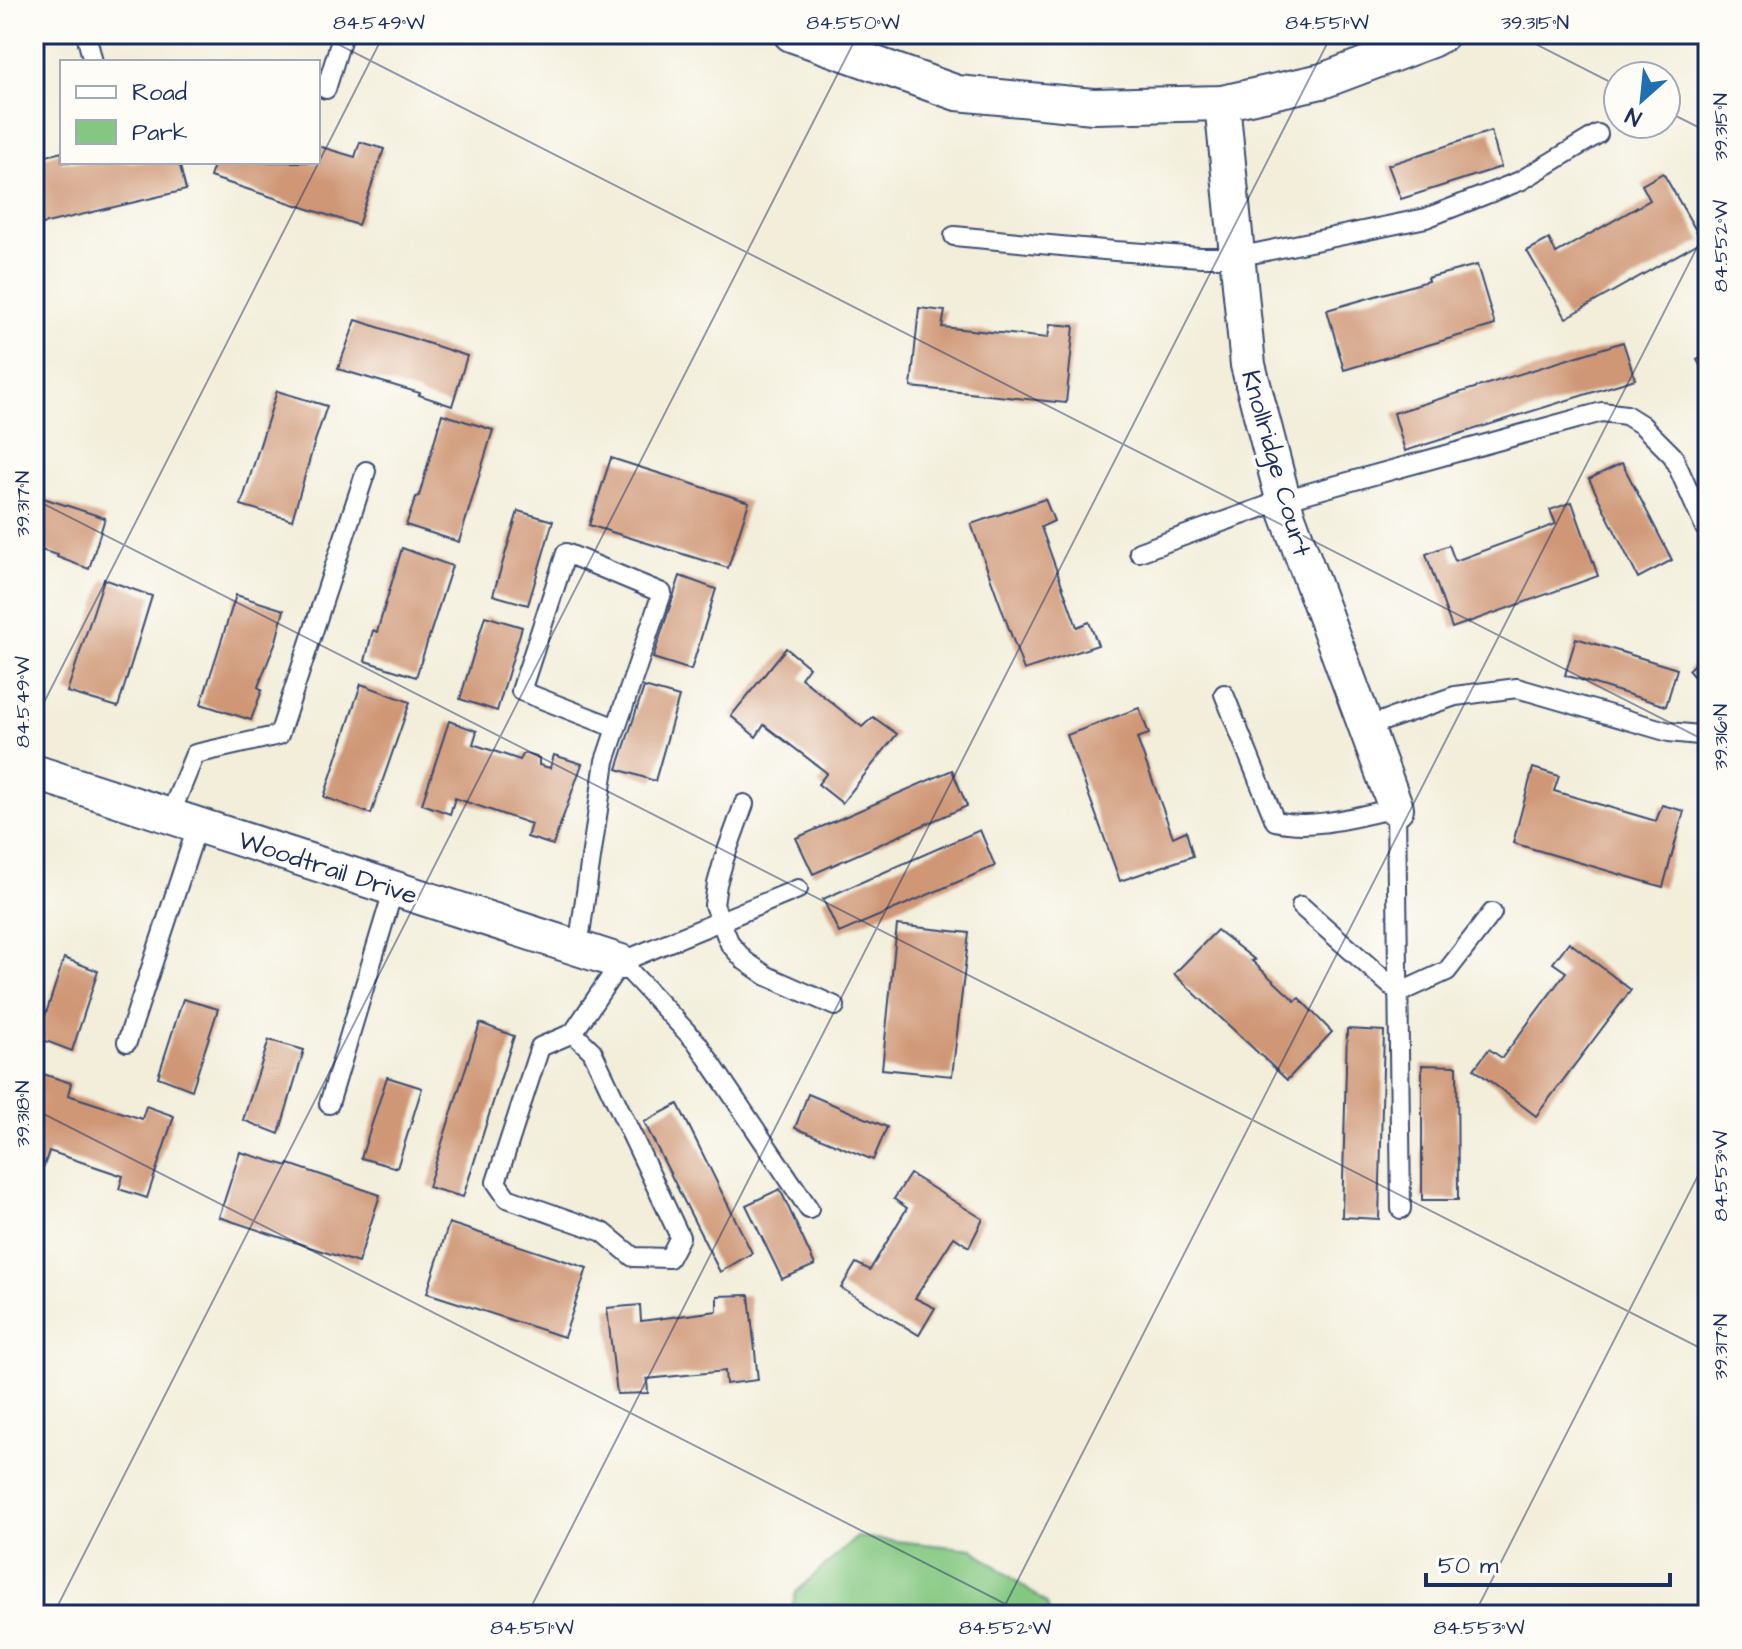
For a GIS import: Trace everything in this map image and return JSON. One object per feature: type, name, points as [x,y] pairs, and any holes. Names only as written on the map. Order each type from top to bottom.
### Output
[{"type":"street","points":[[791,34],[957,93],[1093,106],[1222,103],[1322,81],[1442,34]]},
{"type":"street","name":"Knollridge Court","points":[[1222,103],[1248,365],[1292,528],[1396,808]]},
{"type":"street","name":"Woodtrail Drive","points":[[34,772],[621,962]]},
{"type":"lane","points":[[86,34],[92,60]]},
{"type":"lane","points":[[326,89],[343,34]]},
{"type":"lane","points":[[954,236],[1115,251],[1237,257],[1426,218],[1520,181],[1598,134]]},
{"type":"lane","points":[[1139,552],[1283,500],[1602,412],[1626,415],[1642,425],[1673,456],[1705,528]]},
{"type":"lane","points":[[127,1042],[184,820],[195,754],[279,735],[366,471]]},
{"type":"lane","points":[[578,948],[605,761],[662,593],[566,553],[521,691],[616,728]]},
{"type":"lane","points":[[1366,727],[1455,696],[1517,688],[1669,732],[1699,735],[1708,730]]},
{"type":"lane","points":[[1224,694],[1275,821],[1291,825],[1329,822],[1396,808],[1401,1209]]},
{"type":"lane","points":[[744,804],[724,859],[714,905],[730,944],[745,961],[767,976],[835,1006]]},
{"type":"lane","points":[[329,1104],[394,888]]},
{"type":"lane","points":[[573,1033],[592,1051],[680,1237],[669,1258],[633,1257],[603,1232],[507,1198],[496,1182],[540,1047],[573,1033],[621,962],[798,889]]},
{"type":"lane","points":[[1301,906],[1399,993]]},
{"type":"lane","points":[[1399,993],[1447,971],[1492,913]]},
{"type":"lane","points":[[621,962],[698,1044],[809,1209]]},
{"type":"green space","points":[[857,1537],[973,1549],[1047,1604],[1050,1615],[790,1615],[796,1592]]},
{"type":"building","points":[[1491,131],[1501,167],[1401,199],[1388,165]]},
{"type":"building","points":[[360,142],[384,149],[358,225],[210,177],[214,164],[320,164],[320,147],[355,157]]},
{"type":"building","points":[[60,152],[60,164],[180,164],[186,190],[34,226],[34,159]]},
{"type":"building","points":[[1663,173],[1702,241],[1566,318],[1527,251],[1549,239],[1556,253],[1650,200],[1642,185]]},
{"type":"building","points":[[1477,265],[1495,325],[1344,370],[1327,310]]},
{"type":"building","points":[[919,308],[945,311],[942,327],[1048,338],[1050,324],[1074,326],[1066,403],[911,387]]},
{"type":"building","points":[[356,320],[467,356],[452,406],[420,393],[338,369]]},
{"type":"building","points":[[1623,342],[1635,379],[1405,451],[1394,413]]},
{"type":"building","points":[[1708,354],[1708,379],[1697,360]]},
{"type":"building","points":[[277,391],[327,406],[292,520],[241,505]]},
{"type":"building","points":[[442,414],[493,430],[459,542],[406,525],[419,496]]},
{"type":"building","points":[[611,458],[749,502],[728,568],[589,525]]},
{"type":"building","points":[[1622,463],[1672,560],[1638,578],[1589,479]]},
{"type":"building","points":[[34,495],[105,518],[89,569],[34,548]]},
{"type":"building","points":[[1045,499],[1054,521],[1041,527],[1077,627],[1089,622],[1098,645],[1024,670],[971,524]]},
{"type":"building","points":[[1572,502],[1598,576],[1452,628],[1426,554],[1449,545],[1455,561],[1556,524],[1550,510]]},
{"type":"building","points":[[518,511],[553,521],[528,605],[493,595]]},
{"type":"building","points":[[402,548],[452,566],[416,677],[365,661]]},
{"type":"building","points":[[680,576],[716,589],[691,670],[653,658]]},
{"type":"building","points":[[104,579],[152,596],[118,707],[67,692]]},
{"type":"building","points":[[236,595],[284,610],[258,687],[262,690],[251,720],[201,704]]},
{"type":"building","points":[[485,616],[522,627],[497,711],[460,699]]},
{"type":"building","points":[[1576,638],[1677,669],[1666,706],[1565,675]]},
{"type":"building","points":[[786,648],[809,667],[801,678],[862,727],[873,717],[897,734],[842,803],[818,784],[827,773],[764,725],[756,737],[731,716]]},
{"type":"building","points":[[1708,650],[1708,693],[1688,670]]},
{"type":"building","points":[[361,684],[410,702],[371,814],[324,797]]},
{"type":"building","points":[[644,687],[679,697],[655,781],[617,769]]},
{"type":"building","points":[[1139,708],[1149,734],[1137,738],[1173,837],[1186,831],[1193,856],[1120,881],[1067,735]]},
{"type":"building","points":[[449,721],[477,731],[473,744],[520,760],[524,753],[539,758],[539,765],[550,768],[554,755],[582,764],[553,845],[527,837],[531,824],[455,798],[450,814],[422,804]]},
{"type":"building","points":[[1533,768],[1559,776],[1554,791],[1656,821],[1662,805],[1684,811],[1663,887],[1513,843]]},
{"type":"building","points":[[952,770],[967,806],[813,874],[796,838]]},
{"type":"building","points":[[980,830],[995,866],[839,933],[823,899]]},
{"type":"building","points":[[897,925],[969,933],[952,1076],[882,1069]]},
{"type":"building","points":[[1217,930],[1255,960],[1252,961],[1295,1001],[1299,998],[1332,1032],[1287,1080],[1174,974]]},
{"type":"building","points":[[1569,942],[1631,990],[1536,1116],[1474,1069],[1489,1049],[1502,1058],[1566,972],[1553,963]]},
{"type":"building","points":[[64,958],[98,971],[72,1051],[38,1038]]},
{"type":"building","points":[[183,999],[218,1009],[192,1090],[158,1077]]},
{"type":"building","points":[[480,1023],[514,1036],[463,1197],[428,1187]]},
{"type":"building","points":[[1347,1029],[1384,1031],[1379,1219],[1342,1217]]},
{"type":"building","points":[[269,1040],[304,1050],[279,1134],[243,1120]]},
{"type":"building","points":[[1422,1065],[1457,1066],[1458,1200],[1422,1200]]},
{"type":"building","points":[[43,1074],[71,1083],[68,1095],[142,1119],[146,1106],[174,1116],[147,1198],[119,1189],[123,1176],[49,1151],[44,1166],[34,1163],[34,1101]]},
{"type":"building","points":[[387,1077],[422,1088],[397,1168],[361,1158]]},
{"type":"building","points":[[808,1094],[887,1127],[873,1160],[795,1128]]},
{"type":"building","points":[[678,1104],[752,1253],[720,1272],[644,1122]]},
{"type":"building","points":[[240,1152],[289,1164],[380,1195],[358,1263],[219,1217]]},
{"type":"building","points":[[910,1174],[983,1219],[969,1247],[954,1237],[915,1298],[935,1308],[919,1335],[841,1288],[856,1263],[870,1270],[907,1208],[894,1199]]},
{"type":"building","points":[[780,1189],[815,1265],[782,1279],[746,1205]]},
{"type":"building","points":[[449,1223],[587,1268],[564,1337],[427,1293]]},
{"type":"building","points":[[749,1295],[758,1380],[726,1384],[725,1371],[647,1379],[648,1393],[617,1394],[607,1308],[640,1305],[641,1321],[717,1311],[717,1296]]}]
